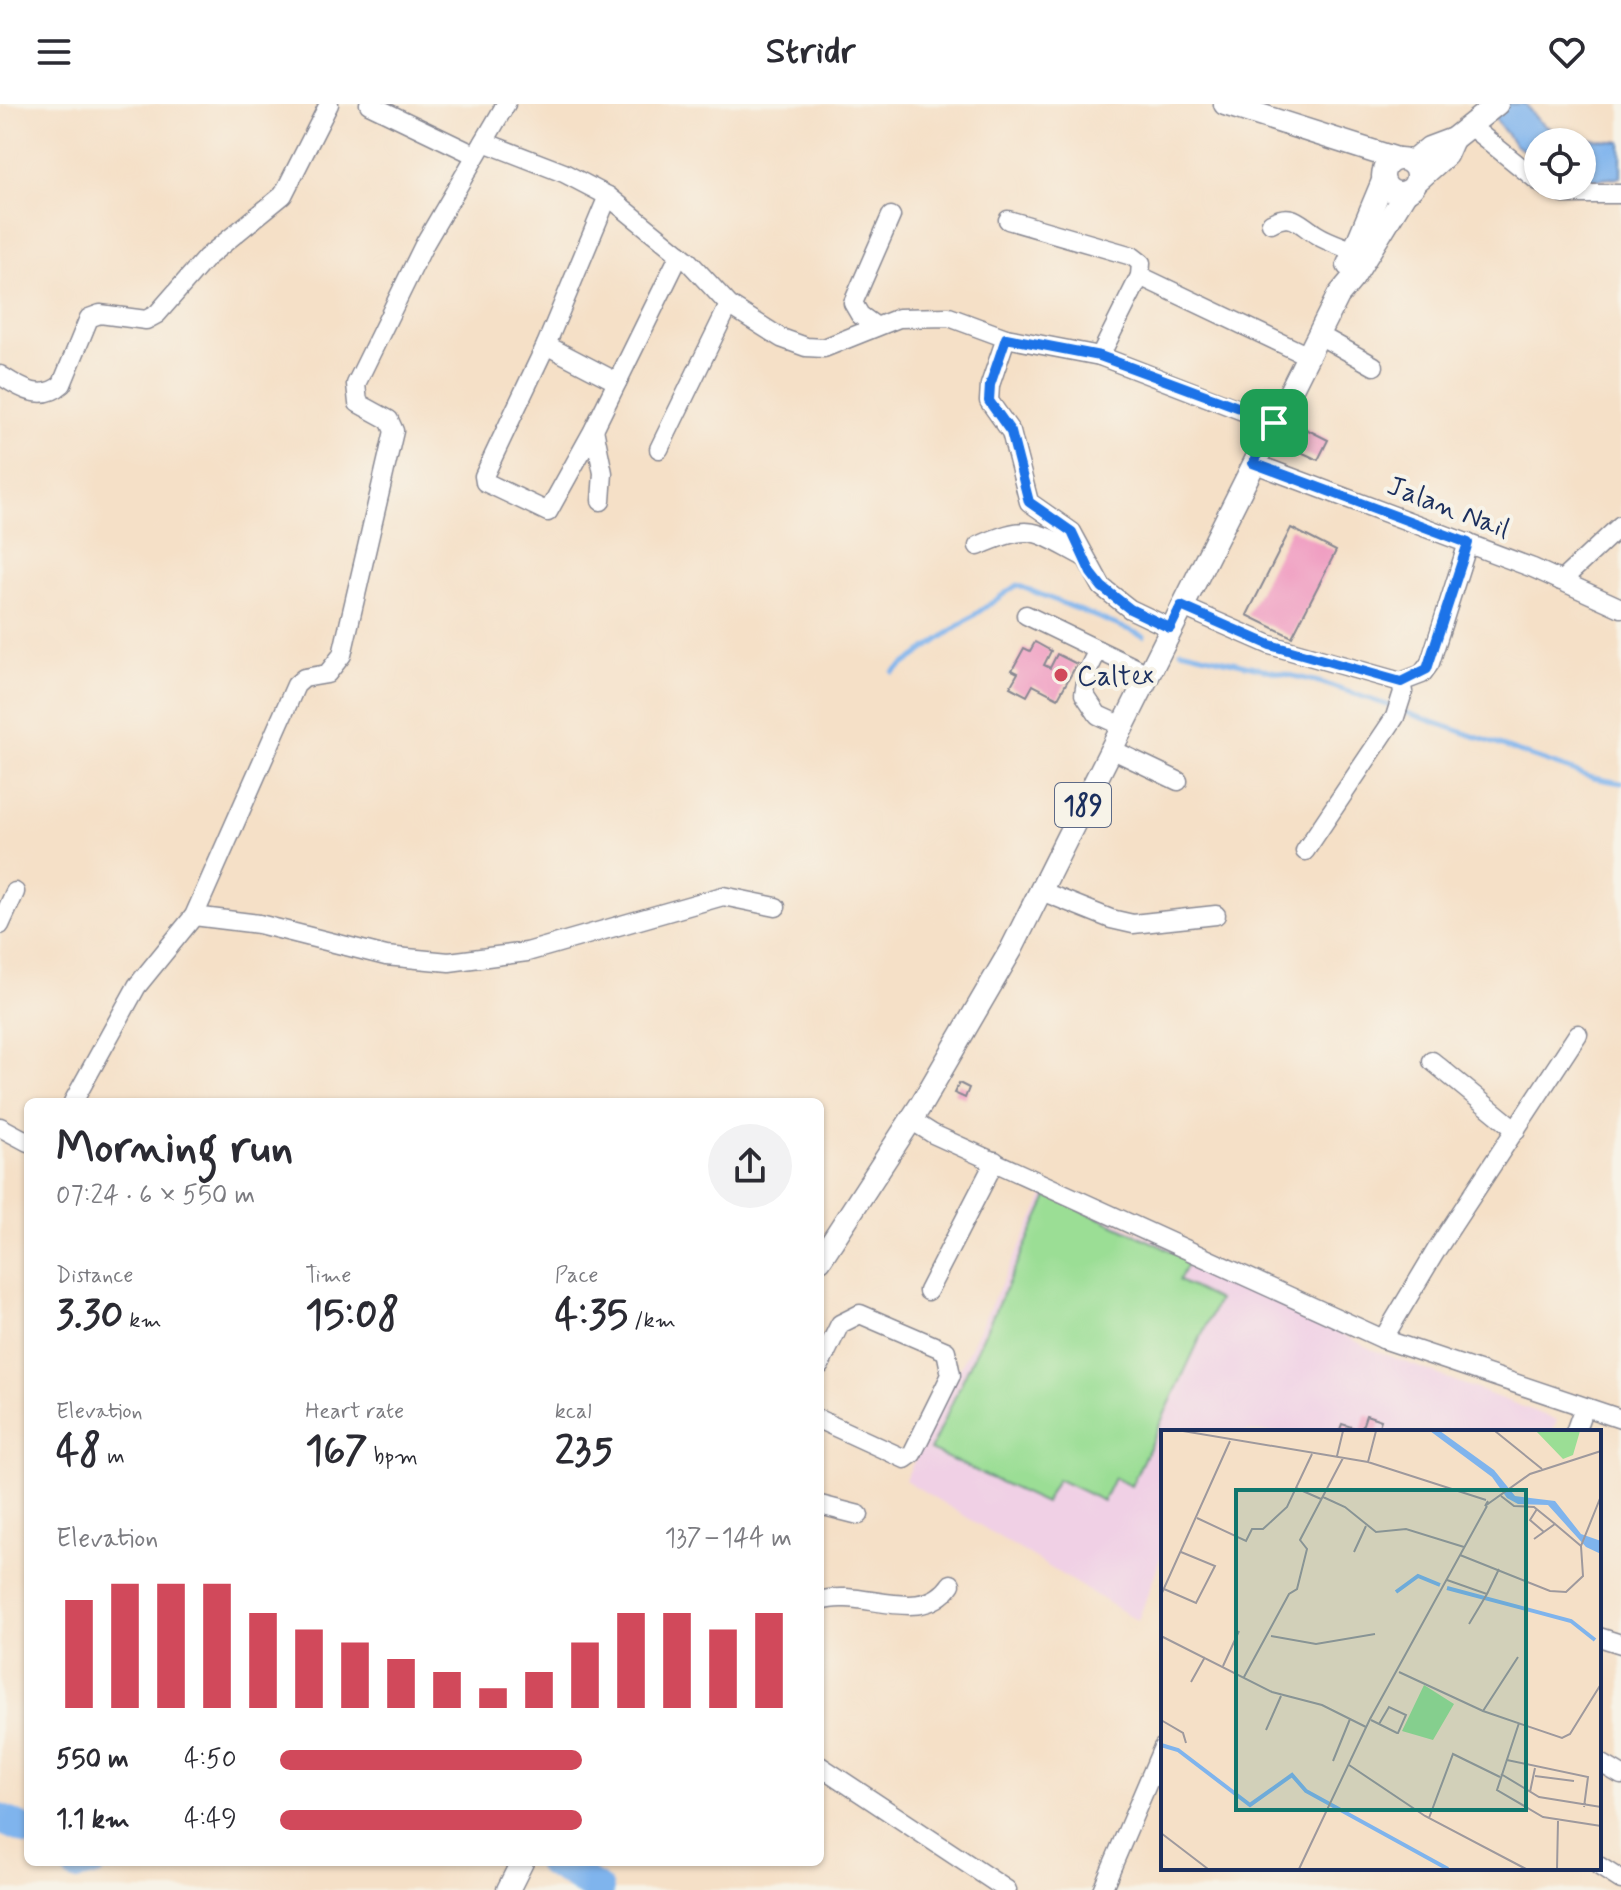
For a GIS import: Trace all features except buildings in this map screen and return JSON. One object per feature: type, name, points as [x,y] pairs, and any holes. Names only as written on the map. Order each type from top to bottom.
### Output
[{"type":"main road","points":[[1225,104],[1335,142],[1344,153],[1399,175],[1429,148],[1466,129],[1497,104]]},
{"type":"main road","name":"189","points":[[824,1254],[984,1000],[1319,335],[1338,296],[1354,251],[1399,175]]},
{"type":"main road","name":"189","points":[[1338,296],[1353,278],[1399,175]]},
{"type":"street","points":[[0,375],[28,391],[53,391],[62,384],[89,318],[100,314],[146,320],[157,314],[206,258],[283,195],[329,104]]},
{"type":"street","points":[[369,104],[479,148],[564,173],[608,196],[680,254],[729,305],[781,338],[806,347],[824,348],[874,325],[899,318],[934,315],[1006,338],[1100,356],[1274,423]]},
{"type":"street","points":[[75,1098],[137,986],[194,916],[299,680],[332,670],[347,642],[394,431],[389,420],[358,403],[354,391],[425,243],[506,104]]},
{"type":"street","points":[[1466,129],[1524,171]]},
{"type":"street","points":[[1596,194],[1621,194]]},
{"type":"street","points":[[608,196],[546,345],[484,480],[548,512],[594,429],[680,254]]},
{"type":"street","points":[[874,325],[860,315],[853,303],[891,216]]},
{"type":"street","points":[[1271,223],[1283,217],[1295,218],[1317,235],[1354,251]]},
{"type":"street","points":[[1008,220],[1132,256],[1141,263],[1140,276],[1100,356]]},
{"type":"street","points":[[1140,276],[1308,356]]},
{"type":"street","points":[[659,449],[729,305]]},
{"type":"street","points":[[1319,335],[1374,366]]},
{"type":"street","points":[[1006,338],[990,385],[989,401],[1011,432],[1029,502],[1072,532],[1102,587],[1120,603],[1170,628]]},
{"type":"street","points":[[546,345],[617,382]]},
{"type":"street","points":[[594,429],[604,483],[601,501]]},
{"type":"street","name":"Jalan Nail","points":[[1253,463],[1468,543],[1621,608]]},
{"type":"street","points":[[1561,581],[1621,525]]},
{"type":"street","points":[[978,546],[1010,532],[1038,531],[1084,557]]},
{"type":"street","points":[[1181,606],[1270,645],[1401,682],[1422,674],[1430,663],[1468,543]]},
{"type":"street","points":[[1026,615],[1148,674]]},
{"type":"street","points":[[1098,650],[1088,670],[1084,694],[1098,715],[1122,726]]},
{"type":"street","points":[[1305,851],[1398,710],[1401,682]]},
{"type":"street","points":[[1111,749],[1178,781]]},
{"type":"street","points":[[1041,891],[1111,919],[1133,924],[1216,915]]},
{"type":"street","points":[[0,925],[15,892]]},
{"type":"street","points":[[194,916],[259,924],[386,956],[449,962],[527,952],[723,896],[776,907]]},
{"type":"street","points":[[1383,1339],[1437,1249],[1578,1034]]},
{"type":"street","points":[[1432,1061],[1516,1130]]},
{"type":"street","points":[[911,1120],[1383,1339],[1621,1419]]},
{"type":"street","points":[[0,1127],[24,1140]]},
{"type":"street","points":[[928,1291],[995,1161]]},
{"type":"street","points":[[824,1357],[840,1324],[860,1314],[946,1351],[951,1362],[951,1375],[912,1454],[905,1459],[824,1422]]},
{"type":"street","points":[[1576,1430],[1584,1407]]},
{"type":"street","points":[[824,1506],[859,1515]]},
{"type":"street","points":[[824,1600],[836,1595],[927,1604],[942,1597],[951,1584]]},
{"type":"street","points":[[1601,1638],[1621,1644]]},
{"type":"street","points":[[1102,1890],[1161,1752]]},
{"type":"street","points":[[1601,1763],[1621,1775]]},
{"type":"street","points":[[824,1769],[1007,1890]]},
{"type":"street","points":[[1601,1867],[1621,1880]]},
{"type":"shaded area","points":[[1047,1191],[1187,1254],[1371,1349],[1557,1420],[1553,1430],[1161,1430],[1161,1557],[1138,1621],[905,1480]]},
{"type":"green space","points":[[1049,1195],[1189,1259],[1179,1281],[1218,1300],[1131,1486],[1114,1478],[1103,1501],[1057,1479],[1045,1503],[930,1450]]},
{"type":"water","points":[[1484,104],[1526,104],[1534,116],[1550,128],[1524,128],[1524,150],[1515,145]]},
{"type":"water","points":[[1596,140],[1621,142],[1621,177],[1596,180]]},
{"type":"waterway","points":[[893,672],[1017,585],[1144,636]]},
{"type":"waterway","points":[[1181,650],[1319,682],[1393,707]]},
{"type":"waterway","points":[[1402,711],[1593,778],[1621,783]]},
{"type":"waterway","points":[[0,1819],[24,1829]]},
{"type":"waterway","points":[[558,1866],[599,1890]]},
{"type":"place","name":"Caltex","points":[[1061,675]]},
{"type":"route","points":[[1006,338],[1100,356],[1274,423],[1253,463],[1468,543],[1430,663],[1422,674],[1401,682],[1270,645],[1181,606],[1170,628],[1120,603],[1091,573],[1072,532],[1058,520],[1041,514],[1029,502],[1023,467],[1011,432],[991,407],[988,396],[1006,338]]}]
